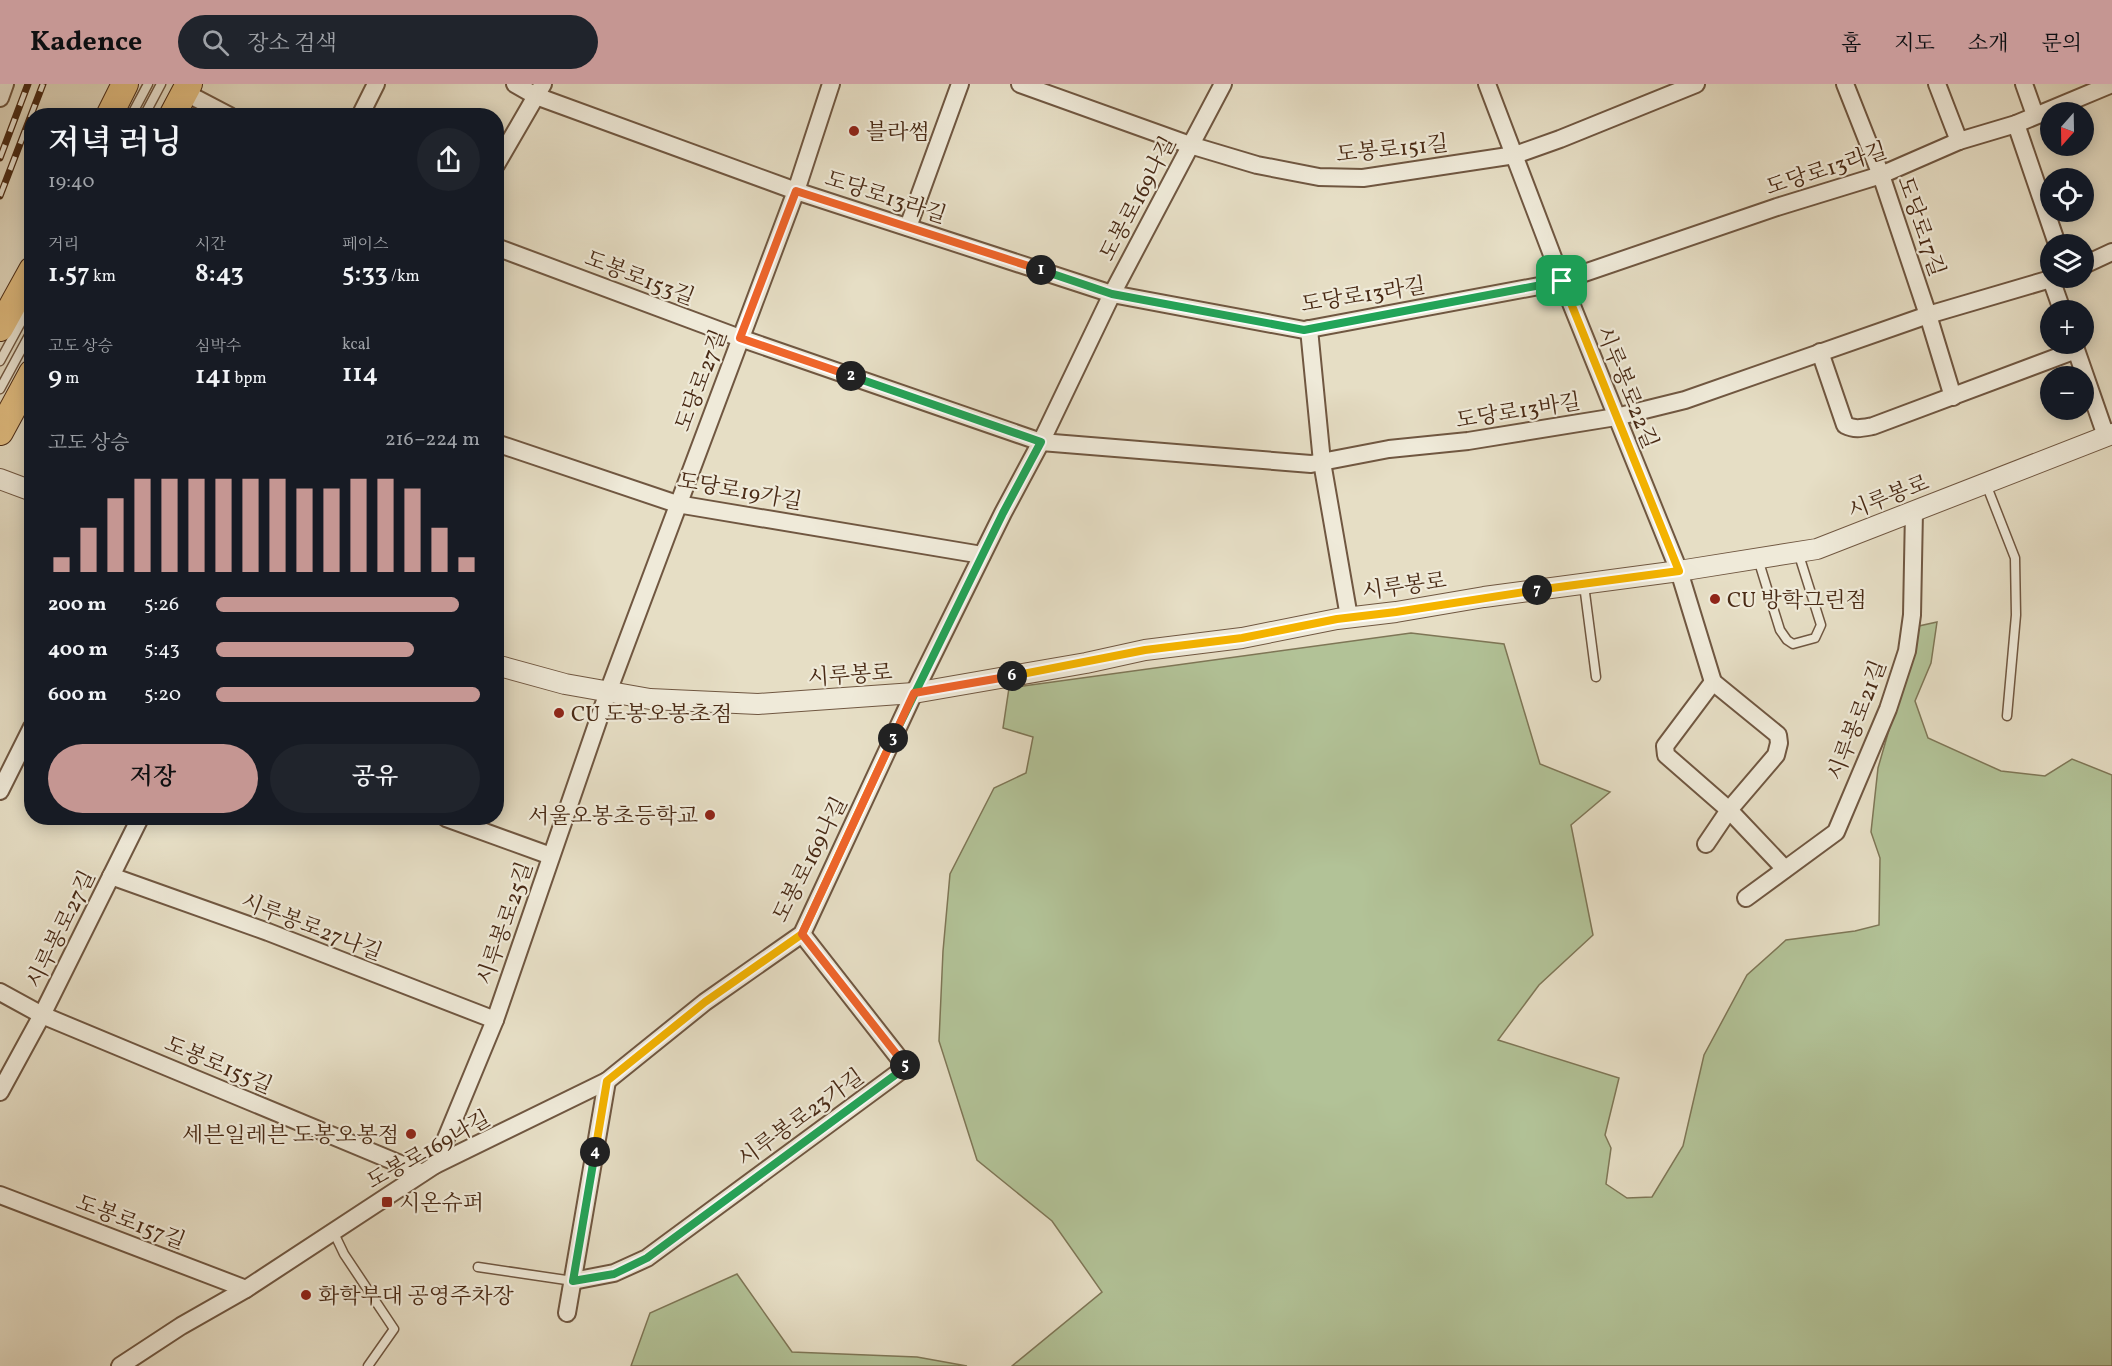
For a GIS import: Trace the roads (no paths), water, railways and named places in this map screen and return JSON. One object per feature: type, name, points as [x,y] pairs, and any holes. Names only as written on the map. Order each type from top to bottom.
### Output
[{"type":"main road","points":[[114,108],[124,84]]},
{"type":"main road","points":[[174,108],[178,87]]},
{"type":"main road","points":[[0,328],[24,284]]},
{"type":"main road","points":[[0,432],[24,388]]},
{"type":"street","points":[[0,98],[5,84]]},
{"type":"street","points":[[364,108],[376,84]]},
{"type":"street","name":"도당로13라길","points":[[515,84],[539,90],[796,191],[1112,294],[1304,330],[1562,281],[1777,207],[1881,176],[1959,141],[2016,124],[2112,84]]},
{"type":"street","name":"도당로27길","points":[[608,692],[796,191],[831,84]]},
{"type":"street","points":[[908,227],[960,84]]},
{"type":"street","name":"도봉로151길","points":[[1020,84],[1190,145],[1257,165],[1318,177],[1363,178],[1515,154],[1560,139],[1696,84]]},
{"type":"street","name":"도봉로169나길","points":[[120,1366],[181,1326],[246,1289],[429,1169],[607,1081],[705,1002],[802,934],[914,693],[982,555],[1041,442],[1112,294],[1223,84]]},
{"type":"street","name":"시루봉로22길","points":[[1487,84],[1562,281],[1679,571]]},
{"type":"street","name":"도당로17길","points":[[1845,84],[1881,176],[1953,397]]},
{"type":"street","points":[[1937,84],[1959,141]]},
{"type":"street","points":[[2024,84],[2035,115]]},
{"type":"street","points":[[178,87],[216,108]]},
{"type":"street","points":[[504,151],[539,90]]},
{"type":"street","points":[[2016,124],[2053,234]]},
{"type":"street","name":"도봉로153길","points":[[504,250],[740,338],[1041,442]]},
{"type":"street","points":[[2094,260],[2112,252]]},
{"type":"street","name":"도당로13바길","points":[[1041,442],[1311,464],[1389,449],[1468,441],[1616,417],[1685,400],[1928,315],[2040,282]]},
{"type":"street","name":"시루봉로","points":[[1309,329],[1322,462],[1349,617]]},
{"type":"street","points":[[1820,352],[1845,424],[1851,428],[1873,426],[1953,397],[2058,354]]},
{"type":"street","name":"시루봉로","points":[[504,667],[566,684],[650,699],[758,704],[914,693],[1086,663],[1145,650],[1242,638],[1349,617],[1584,585],[1817,549],[2109,435],[2078,354]]},
{"type":"street","name":"도당로19가길","points":[[504,446],[677,504],[982,555]]},
{"type":"street","points":[[0,478],[24,488]]},
{"type":"street","name":"시루봉로21길","points":[[1746,898],[1836,832],[1888,709],[1907,651],[1912,615],[1914,512]]},
{"type":"street","points":[[1679,571],[1713,682],[1778,735],[1779,742],[1776,755],[1729,810],[1706,844]]},
{"type":"street","points":[[1713,682],[1665,746],[1666,755],[1729,810],[1785,869]]},
{"type":"street","name":"시루봉로25길","points":[[429,1169],[495,1020],[608,692]]},
{"type":"street","points":[[0,791],[24,744]]},
{"type":"street","name":"시루봉로27길","points":[[0,1092],[42,1015],[136,825]]},
{"type":"street","points":[[465,825],[551,856]]},
{"type":"street","name":"시루봉로27나길","points":[[111,876],[268,932],[495,1020]]},
{"type":"street","name":"시루봉로23가길","points":[[573,1281],[614,1274],[647,1258],[906,1067],[802,934]]},
{"type":"street","name":"도봉로155길","points":[[0,992],[42,1015],[429,1169]]},
{"type":"street","points":[[567,1313],[607,1081]]},
{"type":"street","name":"도봉로157길","points":[[0,1195],[246,1289]]},
{"type":"lane","points":[[135,108],[148,84]]},
{"type":"lane","points":[[153,108],[178,87]]},
{"type":"lane","points":[[0,361],[24,318]]},
{"type":"lane","points":[[0,390],[24,345]]},
{"type":"lane","points":[[1986,484],[2015,558],[2016,615],[2007,716]]},
{"type":"lane","points":[[1758,558],[1780,630],[1793,644],[1815,638],[1821,625],[1798,552]]},
{"type":"lane","points":[[1584,585],[1596,676]]},
{"type":"lane","points":[[333,1231],[344,1254],[394,1329],[368,1366]]},
{"type":"lane","points":[[478,1267],[573,1281]]},
{"type":"railway","points":[[0,158],[28,84]]},
{"type":"railway","points":[[34,108],[43,84]]},
{"type":"railway","points":[[0,196],[24,133]]},
{"type":"place","name":"블라썸","points":[[854,131]]},
{"type":"place","name":"CU 방학그린점","points":[[1715,599]]},
{"type":"place","name":"CU 도봉오봉초점","points":[[559,713]]},
{"type":"place","name":"서울오봉초등학교","points":[[710,815]]},
{"type":"place","name":"세븐일레븐 도봉오봉점","points":[[411,1134]]},
{"type":"place","name":"시온슈퍼","points":[[387,1202]]},
{"type":"place","name":"화학부대 공영주차장","points":[[306,1295]]}]
